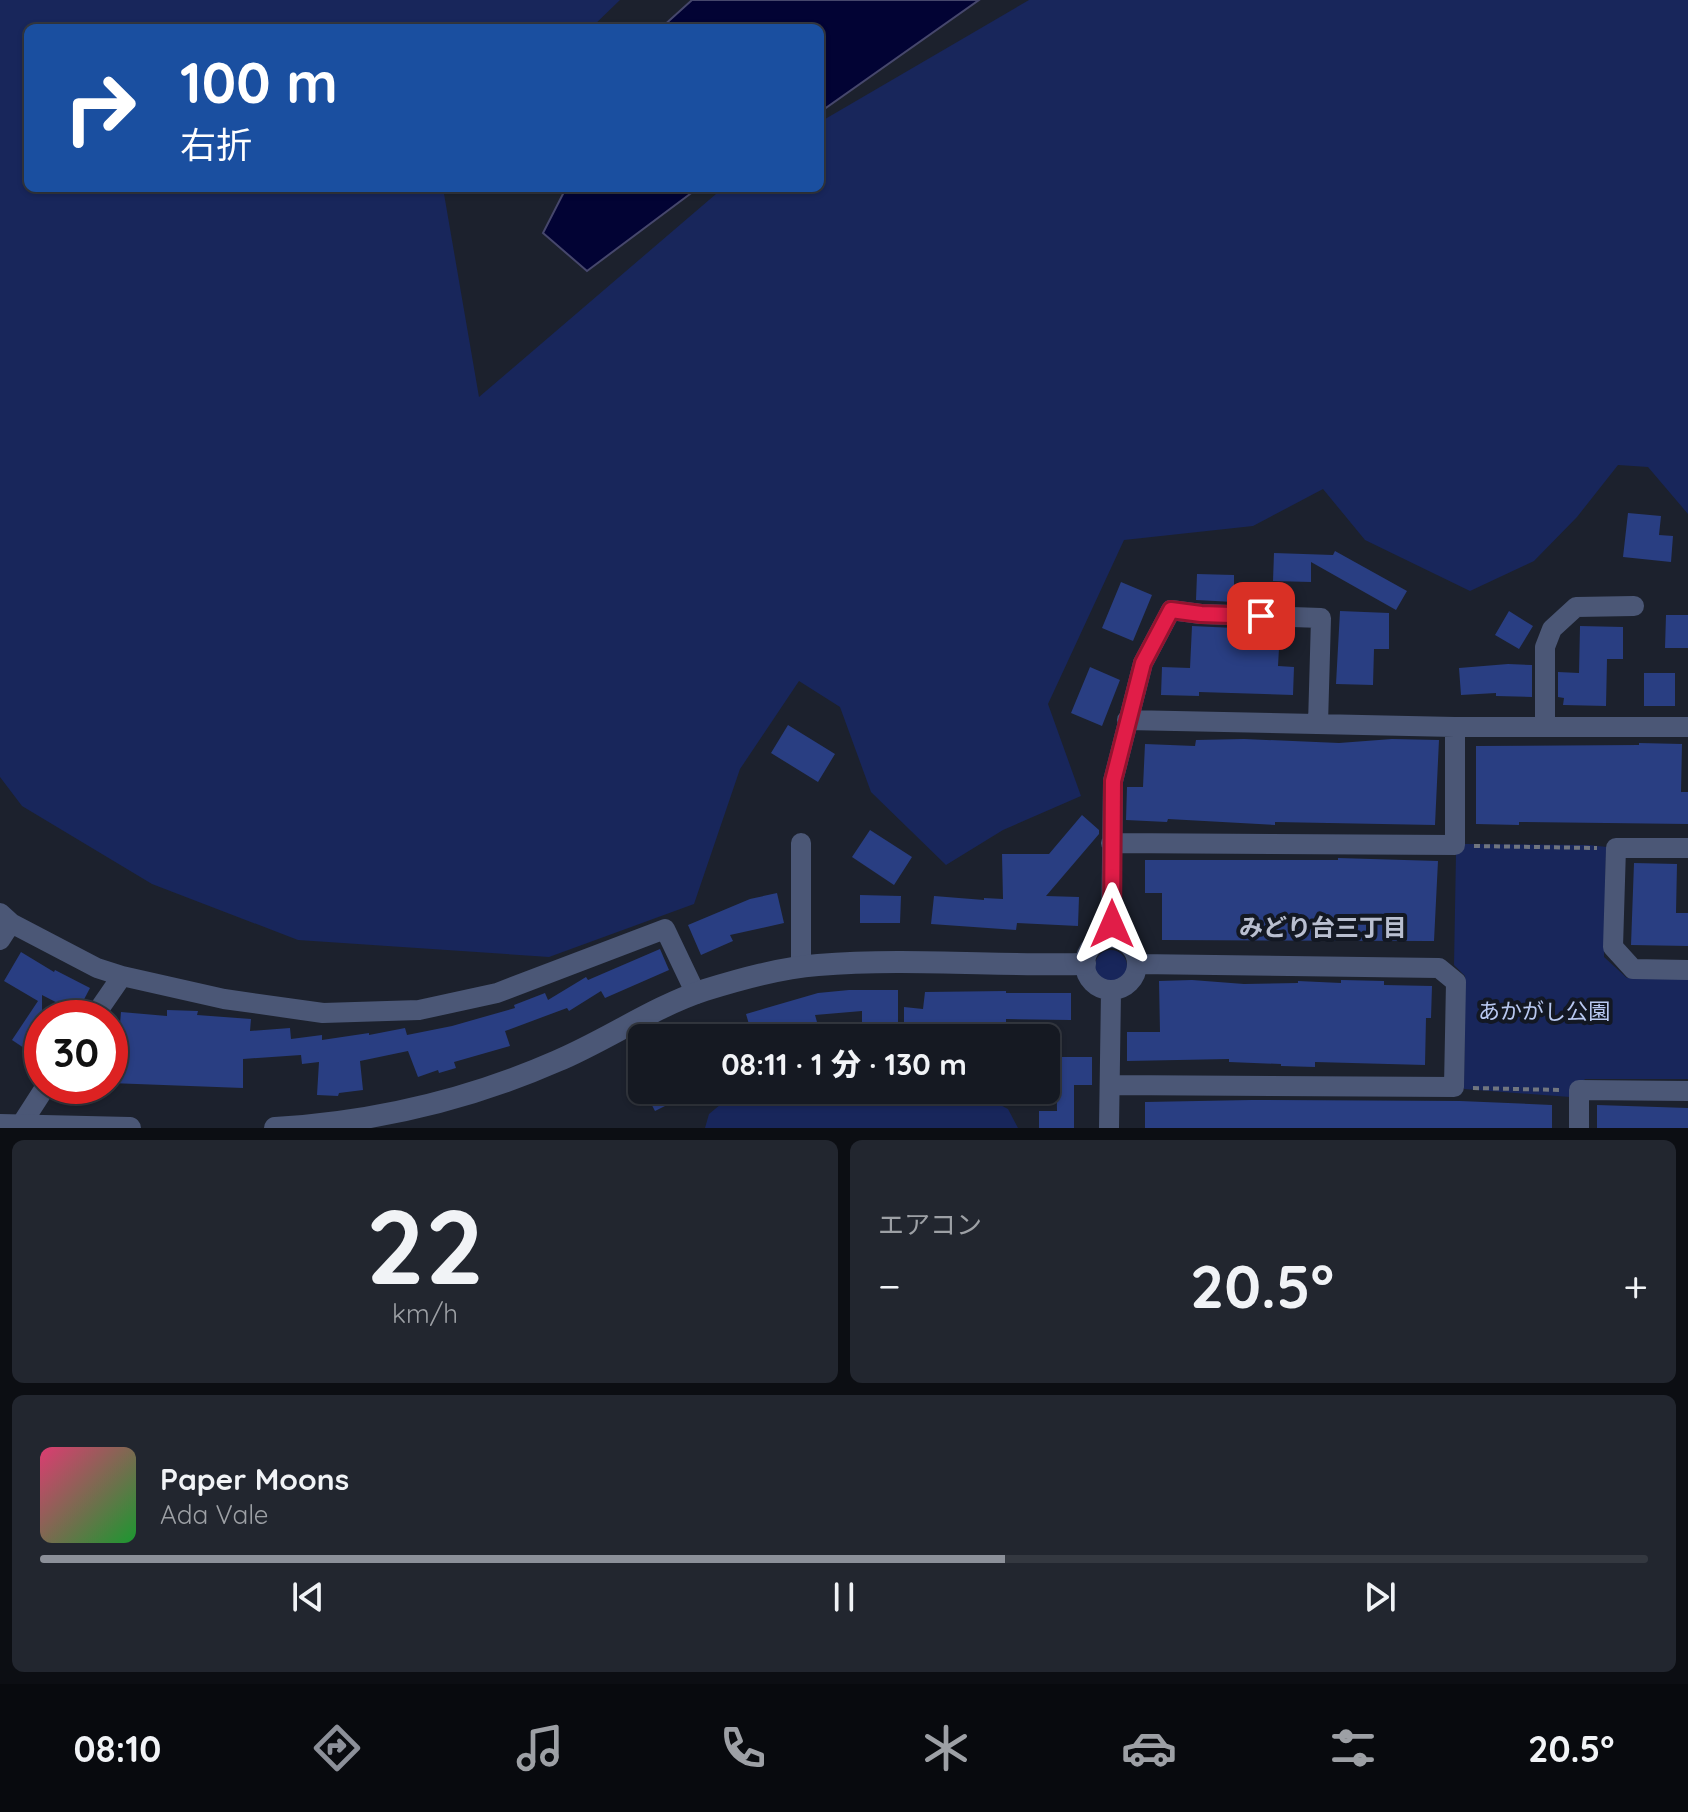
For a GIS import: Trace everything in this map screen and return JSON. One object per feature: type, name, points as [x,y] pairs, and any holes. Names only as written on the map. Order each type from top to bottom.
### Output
[{"type":"street","points":[[1545,725],[1545,647],[1552,629],[1576,607],[1634,606]]},
{"type":"street","points":[[1111,938],[1113,781],[1143,663],[1171,610],[1321,618],[1318,724]]},
{"type":"street","points":[[1127,720],[1455,727],[1688,727]]},
{"type":"street","points":[[1111,843],[1455,845],[1455,727]]},
{"type":"street","points":[[801,843],[801,967]]},
{"type":"street","points":[[1688,848],[1616,848],[1613,947],[1633,969],[1688,970]]},
{"type":"street","points":[[4,925],[97,968],[122,976],[224,999],[323,1013],[419,1010],[497,993],[665,929],[696,994]]},
{"type":"street","points":[[1111,938],[1132,948],[1138,964],[1128,985],[1111,991],[1093,983],[1085,964],[1090,949],[1102,940],[1111,938]]},
{"type":"street","points":[[275,1128],[321,1127],[445,1103],[560,1060],[696,994],[801,967],[852,963],[1085,964]]},
{"type":"street","points":[[1110,1085],[1454,1087],[1456,982],[1439,968],[1138,964]]},
{"type":"street","points":[[105,1000],[122,976]]},
{"type":"street","points":[[1109,1128],[1111,991]]},
{"type":"street","points":[[1579,1128],[1579,1090],[1688,1091]]},
{"type":"street","points":[[13,1126],[31,1104]]},
{"type":"street","points":[[13,1126],[130,1128]]},
{"type":"path","points":[[1455,845],[1616,848]]},
{"type":"path","points":[[1454,1087],[1579,1090]]},
{"type":"green space","points":[[0,0],[620,0],[595,24],[24,24],[24,192],[444,192],[479,397],[718,192],[824,192],[824,120],[1029,0],[1688,0],[1688,514],[1648,467],[1618,465],[1577,517],[1534,561],[1470,591],[1365,540],[1323,489],[1253,526],[1124,540],[1048,704],[1081,796],[1003,830],[946,865],[871,792],[840,707],[799,681],[740,769],[694,904],[549,957],[298,940],[152,884],[22,806],[0,777]]},
{"type":"green space","name":"あかがし公園","points":[[1465,844],[1616,848],[1606,852],[1604,957],[1627,978],[1688,979],[1688,1079],[1585,1079],[1570,1097],[1464,1089],[1465,976],[1454,965],[1456,853]]},
{"type":"green space","points":[[1111,950],[1122,955],[1127,966],[1122,977],[1111,982],[1100,977],[1095,966],[1100,955]]},
{"type":"green space","points":[[721,1104],[999,1104],[1008,1109],[1018,1128],[705,1128],[709,1114]]},
{"type":"shaded area","points":[[692,0],[979,0],[824,109],[824,24],[665,24]]},
{"type":"shaded area","points":[[564,192],[693,192],[587,271],[543,233]]},
{"type":"building","points":[[1628,513],[1661,516],[1659,535],[1673,536],[1671,562],[1623,557]]},
{"type":"building","points":[[1335,551],[1407,591],[1396,610],[1311,562],[1311,582],[1273,581],[1274,553],[1333,555]]},
{"type":"building","points":[[1197,574],[1234,575],[1234,602],[1196,600]]},
{"type":"building","points":[[1121,582],[1152,595],[1133,641],[1102,628]]},
{"type":"building","points":[[1340,611],[1389,613],[1389,649],[1374,649],[1373,685],[1336,684]]},
{"type":"building","points":[[1509,611],[1533,626],[1519,649],[1495,635]]},
{"type":"building","points":[[1666,615],[1688,615],[1688,648],[1665,648]]},
{"type":"building","points":[[1192,626],[1280,630],[1278,666],[1294,667],[1293,695],[1199,692],[1199,696],[1161,695],[1162,667],[1190,668]]},
{"type":"building","points":[[1580,626],[1623,627],[1623,659],[1607,659],[1606,706],[1563,705],[1564,698],[1558,697],[1558,672],[1579,673]]},
{"type":"building","points":[[1532,665],[1532,697],[1496,696],[1496,693],[1461,695],[1459,668]]},
{"type":"building","points":[[1090,667],[1120,680],[1102,726],[1071,713]]},
{"type":"building","points":[[1644,673],[1675,673],[1675,706],[1644,706]]},
{"type":"building","points":[[788,725],[835,754],[818,782],[771,753]]},
{"type":"building","points":[[1392,739],[1439,740],[1435,825],[1275,822],[1275,825],[1168,819],[1167,822],[1126,820],[1127,787],[1143,787],[1145,744],[1195,746],[1196,740],[1339,743]]},
{"type":"building","points":[[1682,744],[1681,792],[1688,792],[1688,824],[1476,824],[1476,746]]},
{"type":"building","points":[[1082,815],[1099,830],[1099,834],[1046,896],[1079,897],[1078,926],[1017,923],[1016,930],[931,924],[934,896],[1003,899],[1002,854],[1049,854]]},
{"type":"building","points":[[870,830],[912,857],[894,885],[852,857]]},
{"type":"building","points":[[1338,858],[1438,861],[1434,941],[1162,940],[1162,893],[1145,893],[1145,860]]},
{"type":"building","points":[[1634,863],[1677,864],[1676,913],[1688,913],[1688,946],[1631,945]]},
{"type":"building","points":[[777,893],[784,923],[730,935],[733,941],[701,955],[688,925],[750,899]]},
{"type":"building","points":[[860,895],[901,896],[900,923],[860,923]]},
{"type":"building","points":[[660,949],[669,970],[605,998],[601,991],[569,1011],[567,1008],[505,1031],[510,1046],[454,1062],[456,1068],[418,1077],[408,1051],[360,1061],[363,1090],[339,1093],[338,1096],[317,1095],[319,1062],[302,1064],[301,1055],[243,1059],[243,1088],[128,1084],[128,1013],[167,1016],[167,1010],[198,1011],[197,1015],[251,1019],[250,1031],[290,1028],[291,1039],[322,1035],[322,1040],[405,1028],[407,1035],[515,1008],[514,1005],[545,993],[548,1000],[586,977],[588,980]]},
{"type":"building","points":[[21,952],[54,972],[90,988],[84,1000],[52,1000],[42,995],[42,1000],[36,1000],[4,981]]},
{"type":"building","points":[[1159,981],[1244,984],[1384,981],[1384,985],[1432,986],[1431,1018],[1426,1018],[1425,1065],[1315,1062],[1315,1067],[1229,1062],[1229,1059],[1127,1061],[1127,1032],[1160,1032]]},
{"type":"building","points":[[898,990],[898,1023],[862,1023],[862,1011],[815,1015],[817,1022],[810,1024],[749,1024],[746,1014],[818,993]]},
{"type":"building","points":[[925,992],[1071,993],[1071,1020],[1006,1019],[1006,1024],[904,1024],[904,1007],[923,1009]]},
{"type":"building","points":[[24,1022],[24,1048],[12,1040]]},
{"type":"building","points":[[1060,1057],[1092,1057],[1092,1085],[1074,1085],[1074,1128],[1039,1128],[1039,1111],[1057,1111],[1057,1104],[1060,1104]]},
{"type":"building","points":[[1460,1101],[1552,1105],[1552,1128],[1145,1128],[1145,1102]]},
{"type":"building","points":[[651,1104],[669,1104],[655,1111]]},
{"type":"building","points":[[1597,1105],[1688,1108],[1688,1128],[1597,1128]]},
{"type":"district","name":"みどり台三丁目","points":[[1323,927]]},
{"type":"route","points":[[1112,924],[1113,781],[1143,663],[1171,610],[1261,616]]}]
